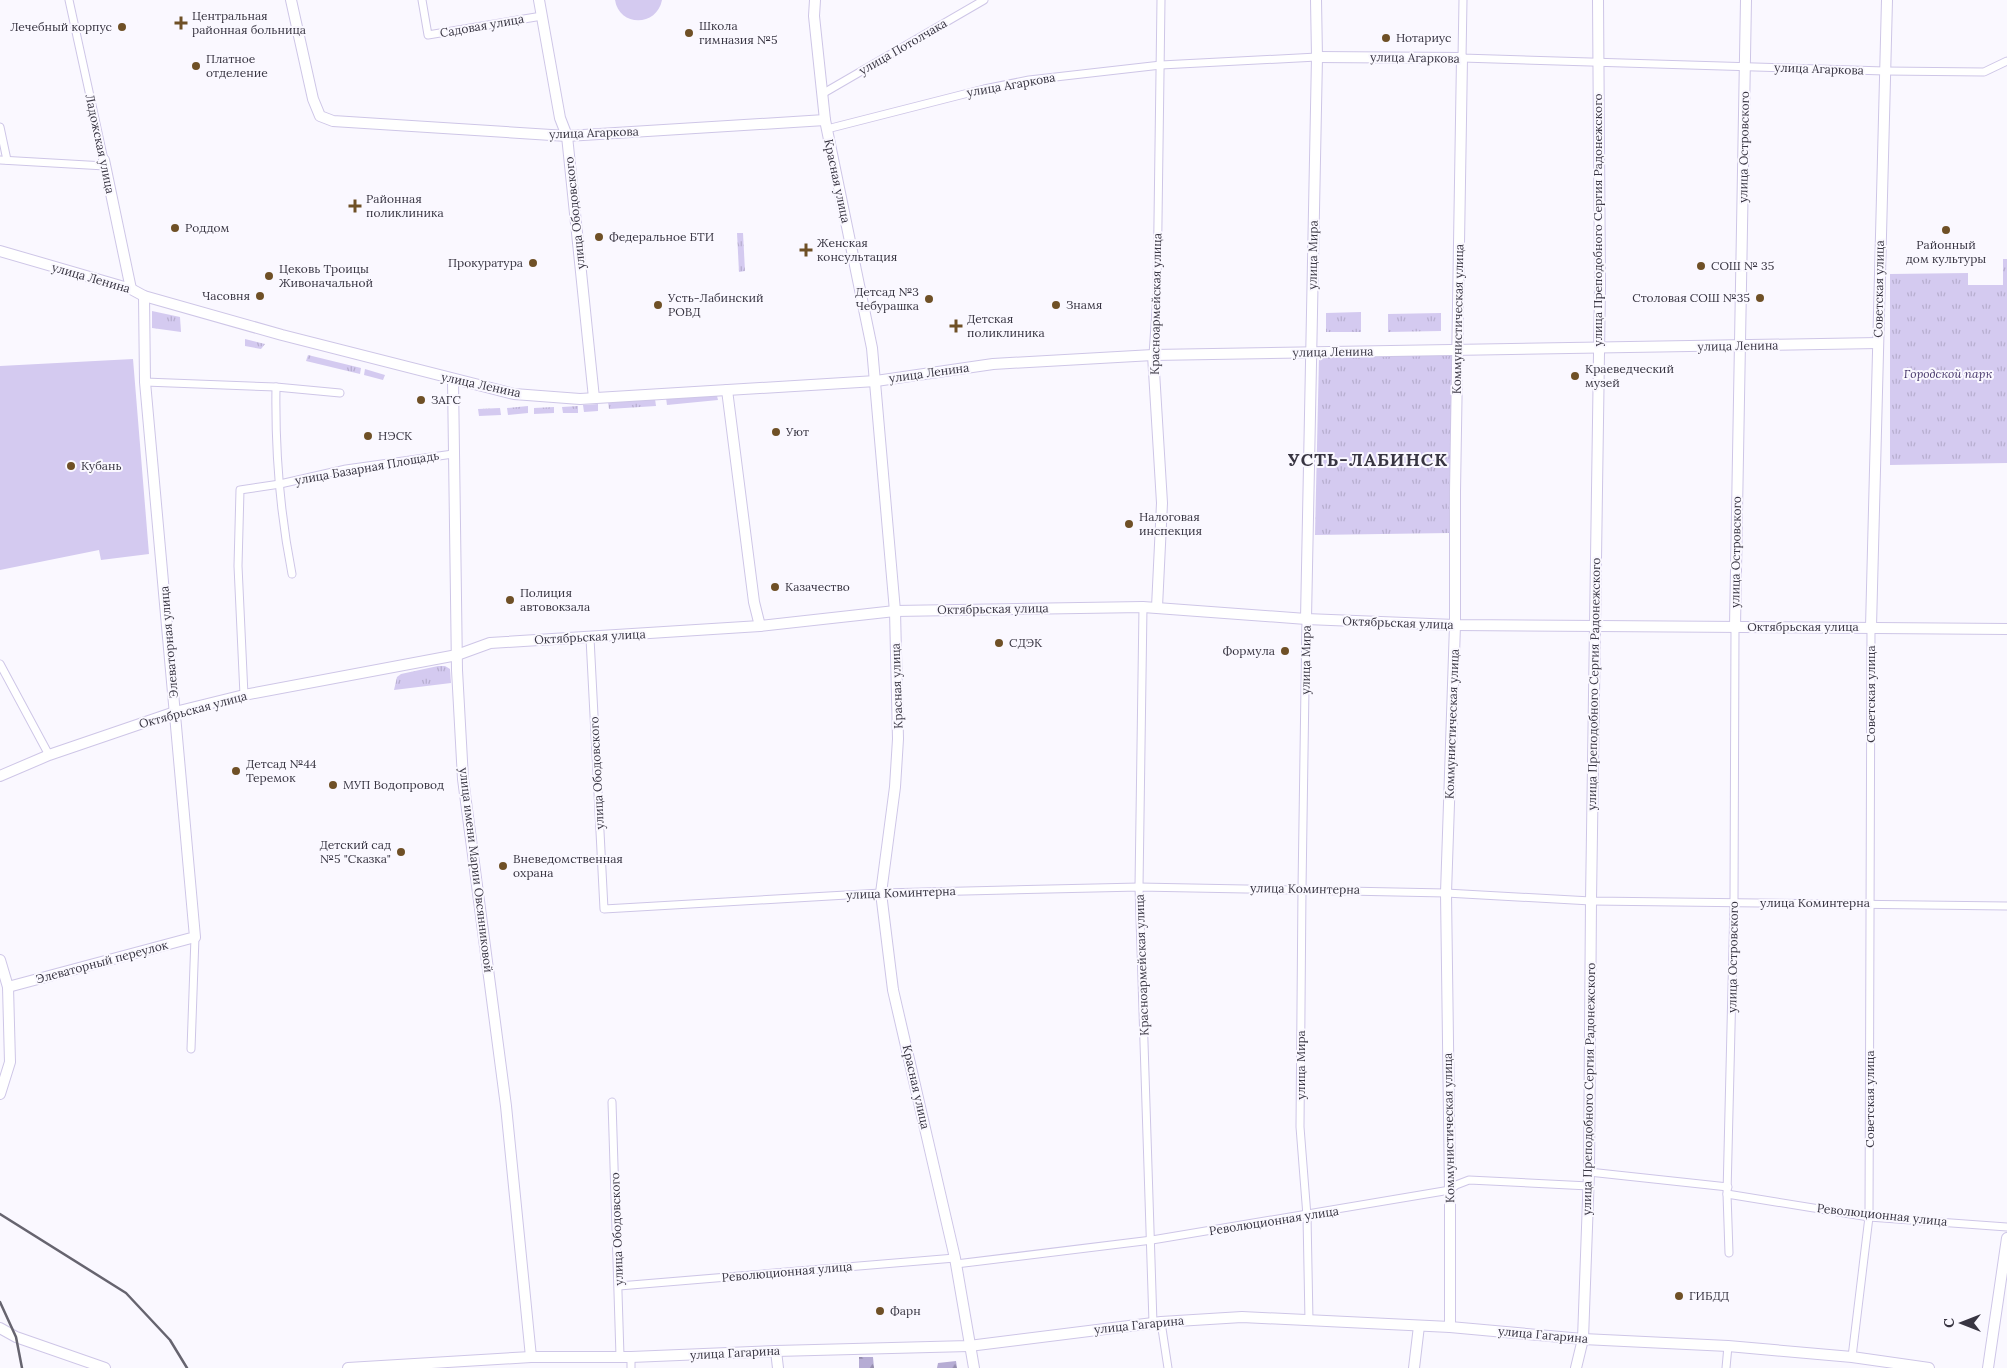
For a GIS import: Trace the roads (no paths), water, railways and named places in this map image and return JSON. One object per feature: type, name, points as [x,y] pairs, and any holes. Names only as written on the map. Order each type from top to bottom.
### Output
[{"type":"street","name":"Ладожская улица","points":[[70,0],[131,289]]},
{"type":"street","name":"улица Агаркова","points":[[291,0],[313,99],[320,116],[333,122],[567,136],[826,125],[1029,80],[1161,65],[1317,57],[1462,58],[1885,71],[1984,72],[2007,61]]},
{"type":"street","name":"Садовая улица","points":[[422,0],[428,35],[542,16]]},
{"type":"street","name":"улица Ободовского","points":[[539,0],[560,118],[567,136],[594,398]]},
{"type":"street","name":"Красная улица","points":[[815,0],[814,16],[826,125],[872,348],[895,611],[898,740],[895,787],[881,893],[893,990],[955,1261],[974,1368]]},
{"type":"street","name":"улица Потолчака","points":[[822,94],[984,0]]},
{"type":"street","name":"Красноармейская улица","points":[[1157,608],[1162,503],[1153,355],[1157,294],[1161,0]]},
{"type":"street","name":"улица Мира","points":[[1309,1321],[1307,1216],[1300,1127],[1306,619],[1317,57],[1316,0]]},
{"type":"street","name":"Коммунистическая улица","points":[[1450,1327],[1446,892],[1455,625],[1463,0]]},
{"type":"street","name":"улица Преподобного Сергия Радонежского","points":[[1576,1368],[1583,1338],[1589,1186],[1600,286],[1598,0]]},
{"type":"street","name":"улица Островского","points":[[1728,1253],[1727,1191],[1734,903],[1735,627],[1746,0]]},
{"type":"street","name":"Советская улица","points":[[1852,1357],[1869,1216],[1871,627],[1887,0]]},
{"type":"street","points":[[0,127],[4,160],[105,163]]},
{"type":"street","name":"улица Ленина","points":[[0,251],[131,289],[144,296],[453,380],[514,394],[594,398],[876,381],[993,364],[1153,355],[1878,344]]},
{"type":"street","name":"Элеваторная улица","points":[[144,296],[145,382],[195,936],[191,1049]]},
{"type":"street","name":"улица имени Марии Овсянниковой","points":[[453,380],[458,654],[464,788],[506,1106],[531,1358]]},
{"type":"street","points":[[145,382],[276,387],[340,393]]},
{"type":"street","name":"улица Базарная Площадь","points":[[276,387],[276,432],[284,533],[292,574]]},
{"type":"street","points":[[727,390],[754,602],[760,626]]},
{"type":"street","name":"улица Базарная Площадь","points":[[244,695],[238,566],[240,490],[280,484],[346,469],[453,454]]},
{"type":"street","name":"Красноармейская улица","points":[[1144,607],[1139,886],[1152,1240],[1157,1322],[1168,1368]]},
{"type":"street","name":"Октябрьская улица","points":[[0,776],[49,754],[175,712],[244,695],[458,654],[490,643],[760,626],[895,611],[1144,607],[1306,619],[1455,625],[2007,629]]},
{"type":"street","name":"улица Ободовского","points":[[590,638],[604,909]]},
{"type":"street","points":[[0,664],[49,754]]},
{"type":"street","name":"улица Коминтерна","points":[[604,909],[881,893],[1139,886],[1446,892],[1591,901],[2007,906]]},
{"type":"street","name":"Элеваторный переулок","points":[[8,987],[195,936]]},
{"type":"street","points":[[0,960],[8,987],[10,1062],[0,1094]]},
{"type":"street","name":"улица Ободовского","points":[[612,1102],[619,1286],[627,1360]]},
{"type":"street","name":"Революционная улица","points":[[1589,1172],[1727,1191],[1869,1216],[2007,1228]]},
{"type":"street","name":"Революционная улица","points":[[619,1286],[955,1261],[1152,1240],[1307,1216],[1450,1190],[1456,1185],[1470,1180],[1589,1186]]},
{"type":"street","points":[[1988,1368],[2007,1238]]},
{"type":"street","name":"улица Гагарина","points":[[348,1368],[447,1365],[531,1358],[627,1360],[776,1351],[969,1346],[1157,1322],[1242,1317],[1450,1327],[1583,1338],[1728,1346],[1852,1357],[1923,1368]]},
{"type":"street","points":[[1414,1368],[1419,1326]]},
{"type":"street","points":[[0,1328],[16,1337],[105,1368]]},
{"type":"street","points":[[1726,1368],[1728,1346]]},
{"type":"street","points":[[776,1351],[778,1368]]},
{"type":"railway","points":[[0,1214],[126,1293],[170,1340],[187,1368]]},
{"type":"railway","points":[[0,1302],[16,1337],[22,1368]]},
{"type":"place","name":"Центральная районная больница","points":[[181,23]]},
{"type":"place","name":"Лечебный корпус","points":[[122,27]]},
{"type":"place","name":"Школа гимназия №5","points":[[689,33]]},
{"type":"place","name":"Нотариус","points":[[1386,38]]},
{"type":"place","name":"Платное отделение","points":[[196,66]]},
{"type":"place","name":"Районная поликлиника","points":[[355,206]]},
{"type":"place","name":"Роддом","points":[[175,228]]},
{"type":"place","name":"Районный дом культуры","points":[[1946,230]]},
{"type":"place","name":"Федеральное БТИ","points":[[599,237]]},
{"type":"place","name":"Женская консультация","points":[[806,250]]},
{"type":"place","name":"Прокуратура","points":[[533,263]]},
{"type":"place","name":"СОШ № 35","points":[[1701,266]]},
{"type":"place","name":"Цековь Троицы Живоначальной","points":[[269,276]]},
{"type":"place","name":"Часовня","points":[[260,296]]},
{"type":"place","name":"Столовая СОШ №35","points":[[1760,298]]},
{"type":"place","name":"Детсад №3 Чебурашка","points":[[929,299]]},
{"type":"place","name":"Усть-Лабинский РОВД","points":[[658,305]]},
{"type":"place","name":"Знамя","points":[[1056,305]]},
{"type":"place","name":"Детская поликлиника","points":[[956,326]]},
{"type":"place","name":"Краеведческий музей","points":[[1575,376]]},
{"type":"place","name":"ЗАГС","points":[[421,400]]},
{"type":"place","name":"Уют","points":[[776,432]]},
{"type":"place","name":"НЭСК","points":[[368,436]]},
{"type":"place","name":"Кубань","points":[[71,466]]},
{"type":"place","name":"Налоговая инспекция","points":[[1129,524]]},
{"type":"place","name":"Казачество","points":[[775,587]]},
{"type":"place","name":"Полиция автовокзала","points":[[510,600]]},
{"type":"place","name":"СДЭК","points":[[999,643]]},
{"type":"place","name":"Формула","points":[[1285,651]]},
{"type":"place","name":"Детсад №44 Теремок","points":[[236,771]]},
{"type":"place","name":"МУП Водопровод","points":[[333,785]]},
{"type":"place","name":"Детский сад №5 \"Сказка\"","points":[[401,852]]},
{"type":"place","name":"Вневедомственная охрана","points":[[503,866]]},
{"type":"place","name":"ГИБДД","points":[[1679,1296]]},
{"type":"place","name":"Фарн","points":[[880,1311]]},
{"type":"district","name":"УСТЬ-ЛАБИНСК","points":[[1368,460]]},
{"type":"park label","name":"Городской парк","points":[[1948,374]]}]
